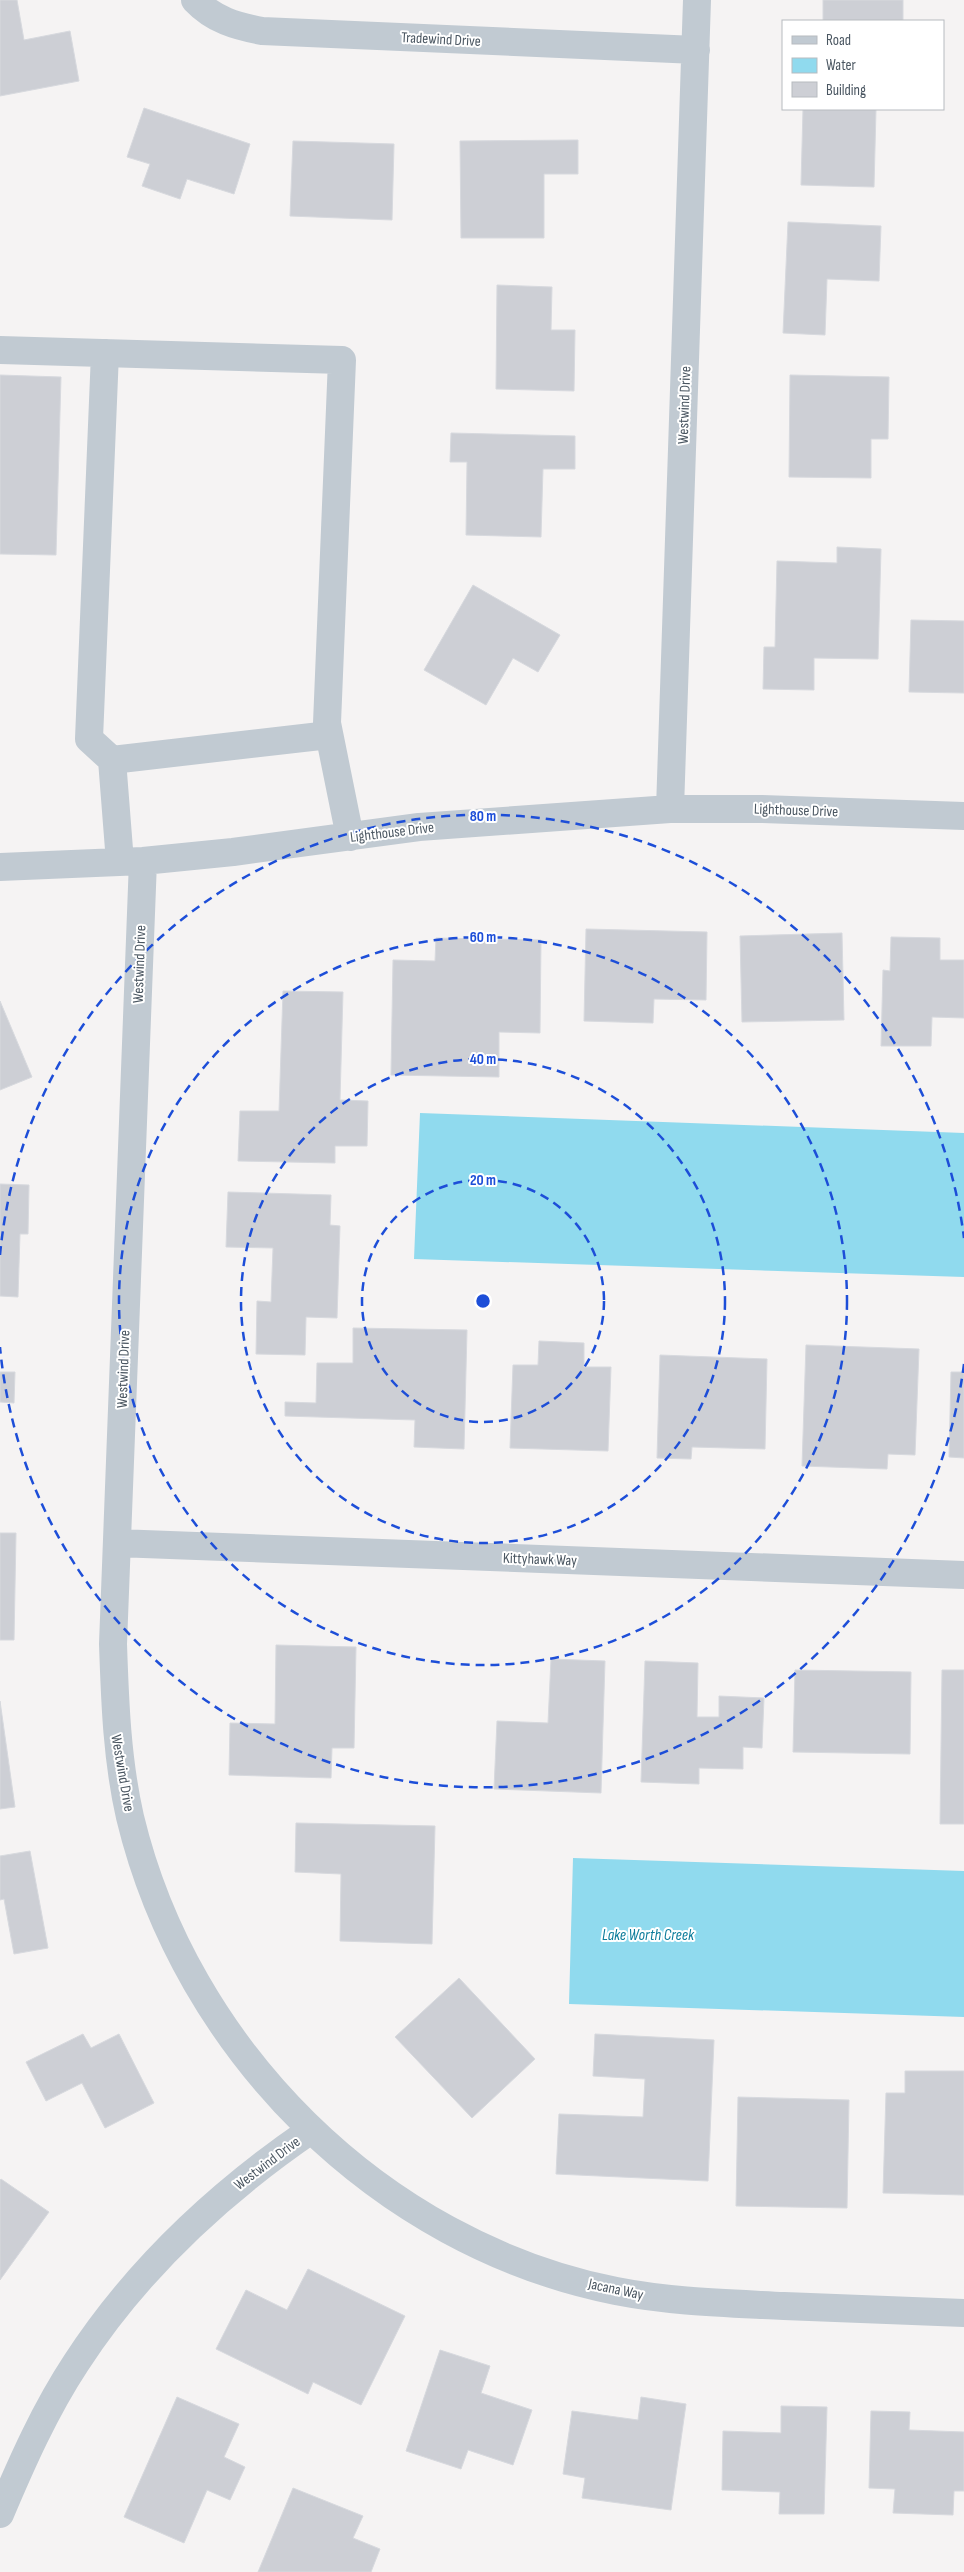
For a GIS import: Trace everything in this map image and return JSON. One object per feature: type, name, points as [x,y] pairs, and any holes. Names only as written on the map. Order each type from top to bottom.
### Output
[{"type":"street","name":"Tradewind Drive","points":[[195,0],[204,9],[231,25],[262,31],[696,50]]},
{"type":"street","name":"Westwind Drive","points":[[670,809],[698,0]]},
{"type":"street","points":[[0,350],[342,360],[327,723],[350,837]]},
{"type":"street","points":[[105,352],[89,739],[112,760],[329,735]]},
{"type":"street","name":"Westwind Drive","points":[[0,2514],[29,2446],[76,2363],[132,2286],[198,2217],[272,2156],[311,2130],[260,2075],[209,2005],[180,1954],[156,1901],[130,1817],[115,1731],[113,1644],[117,1543],[131,862],[112,760]]},
{"type":"street","name":"Lighthouse Drive","points":[[0,867],[131,862],[233,852],[448,825],[670,809],[762,809],[964,816]]},
{"type":"street","name":"Kittyhawk Way","points":[[117,1543],[964,1575]]},
{"type":"street","name":"Jacana Way","points":[[311,2130],[354,2167],[401,2202],[477,2244],[558,2276],[615,2291],[682,2302],[964,2313]]},
{"type":"water","points":[[420,1113],[964,1133],[964,1277],[414,1259]]},
{"type":"water","name":"Lake Worth Creek","points":[[573,1858],[964,1871],[964,2017],[569,2004]]},
{"type":"building","points":[[0,0],[17,0],[24,40],[70,31],[79,81],[0,96]]},
{"type":"building","points":[[823,0],[903,0],[903,20],[823,20]]},
{"type":"building","points":[[144,108],[250,144],[234,194],[187,179],[180,199],[142,186],[150,164],[127,157]]},
{"type":"building","points":[[803,110],[876,110],[874,187],[801,185]]},
{"type":"building","points":[[578,140],[578,174],[544,174],[544,238],[461,238],[460,141]]},
{"type":"building","points":[[293,141],[394,144],[392,220],[290,216]]},
{"type":"building","points":[[788,222],[881,226],[879,281],[827,279],[825,335],[783,333]]},
{"type":"building","points":[[497,285],[552,287],[551,330],[575,330],[574,391],[496,389]]},
{"type":"building","points":[[0,375],[61,377],[56,555],[0,554]]},
{"type":"building","points":[[790,375],[889,377],[888,439],[871,439],[871,478],[789,477]]},
{"type":"building","points":[[451,433],[575,436],[575,469],[543,469],[541,537],[466,535],[467,462],[450,462]]},
{"type":"building","points":[[837,547],[881,549],[878,659],[814,658],[814,690],[763,689],[764,647],[775,647],[777,561],[837,563]]},
{"type":"building","points":[[473,585],[560,635],[538,672],[513,658],[486,705],[424,670]]},
{"type":"building","points":[[911,620],[964,621],[964,693],[909,692]]},
{"type":"building","points":[[586,929],[707,932],[706,1000],[654,999],[653,1023],[584,1021]]},
{"type":"building","points":[[842,933],[844,1020],[742,1022],[740,936]]},
{"type":"building","points":[[891,937],[940,938],[940,960],[964,960],[964,1018],[932,1017],[931,1046],[881,1046],[883,970],[890,971]]},
{"type":"building","points":[[436,938],[541,940],[540,1033],[499,1032],[499,1077],[391,1075],[393,960],[435,961]]},
{"type":"building","points":[[283,991],[343,992],[340,1100],[368,1101],[367,1146],[335,1146],[335,1163],[238,1161],[240,1111],[279,1111]]},
{"type":"building","points":[[0,1001],[32,1077],[0,1090]]},
{"type":"building","points":[[0,1184],[29,1185],[28,1234],[20,1234],[18,1297],[0,1296]]},
{"type":"building","points":[[228,1192],[331,1195],[330,1225],[340,1226],[337,1318],[306,1317],[305,1355],[256,1354],[257,1301],[271,1302],[273,1248],[226,1247]]},
{"type":"building","points":[[353,1328],[467,1330],[464,1449],[414,1447],[415,1420],[285,1416],[285,1402],[316,1403],[317,1363],[353,1363]]},
{"type":"building","points":[[539,1341],[584,1343],[584,1367],[611,1367],[608,1451],[510,1448],[513,1365],[538,1365]]},
{"type":"building","points":[[806,1345],[919,1349],[915,1455],[888,1454],[887,1469],[802,1466]]},
{"type":"building","points":[[660,1355],[767,1359],[765,1449],[692,1447],[691,1459],[657,1458]]},
{"type":"building","points":[[0,1372],[15,1372],[14,1403],[0,1402]]},
{"type":"building","points":[[951,1372],[964,1372],[964,1458],[949,1457]]},
{"type":"building","points":[[0,1533],[16,1533],[14,1640],[0,1640]]},
{"type":"building","points":[[276,1645],[356,1647],[354,1748],[332,1748],[331,1778],[229,1775],[230,1723],[275,1724]]},
{"type":"building","points":[[551,1659],[605,1661],[601,1793],[494,1789],[497,1721],[548,1723]]},
{"type":"building","points":[[645,1661],[698,1663],[697,1717],[719,1717],[719,1696],[764,1698],[762,1748],[743,1747],[743,1769],[699,1768],[699,1784],[641,1782]]},
{"type":"building","points":[[795,1670],[911,1672],[910,1754],[793,1752]]},
{"type":"building","points":[[942,1670],[964,1670],[964,1824],[940,1824]]},
{"type":"building","points":[[0,1701],[15,1807],[0,1809]]},
{"type":"building","points":[[296,1823],[435,1826],[432,1944],[340,1941],[341,1874],[295,1872]]},
{"type":"building","points":[[30,1851],[48,1948],[14,1954],[4,1899],[0,1900],[0,1856]]},
{"type":"building","points":[[459,1978],[535,2059],[472,2118],[395,2037]]},
{"type":"building","points":[[83,2034],[91,2048],[119,2034],[154,2103],[105,2128],[82,2083],[46,2101],[26,2062]]},
{"type":"building","points":[[595,2034],[714,2040],[708,2181],[556,2174],[559,2114],[643,2117],[645,2079],[593,2076]]},
{"type":"building","points":[[905,2071],[964,2071],[964,2195],[883,2193],[886,2093],[905,2093]]},
{"type":"building","points":[[738,2097],[849,2100],[847,2208],[736,2206]]},
{"type":"building","points":[[0,2180],[49,2212],[0,2280]]},
{"type":"building","points":[[308,2269],[405,2316],[361,2405],[313,2382],[308,2394],[216,2349],[246,2290],[287,2310]]},
{"type":"building","points":[[440,2350],[490,2366],[481,2393],[532,2410],[513,2465],[468,2450],[461,2469],[406,2451]]},
{"type":"building","points":[[177,2397],[239,2424],[224,2457],[245,2467],[230,2500],[207,2490],[184,2543],[124,2517]]},
{"type":"building","points":[[641,2397],[686,2404],[671,2510],[582,2498],[585,2478],[563,2474],[572,2411],[638,2420]]},
{"type":"building","points":[[781,2406],[827,2407],[824,2514],[779,2514],[780,2492],[722,2490],[723,2431],[781,2433]]},
{"type":"building","points":[[871,2411],[910,2412],[909,2430],[964,2432],[964,2491],[954,2491],[953,2515],[893,2513],[895,2489],[869,2488]]},
{"type":"building","points":[[293,2488],[363,2516],[353,2538],[380,2549],[371,2572],[258,2572]]}]
